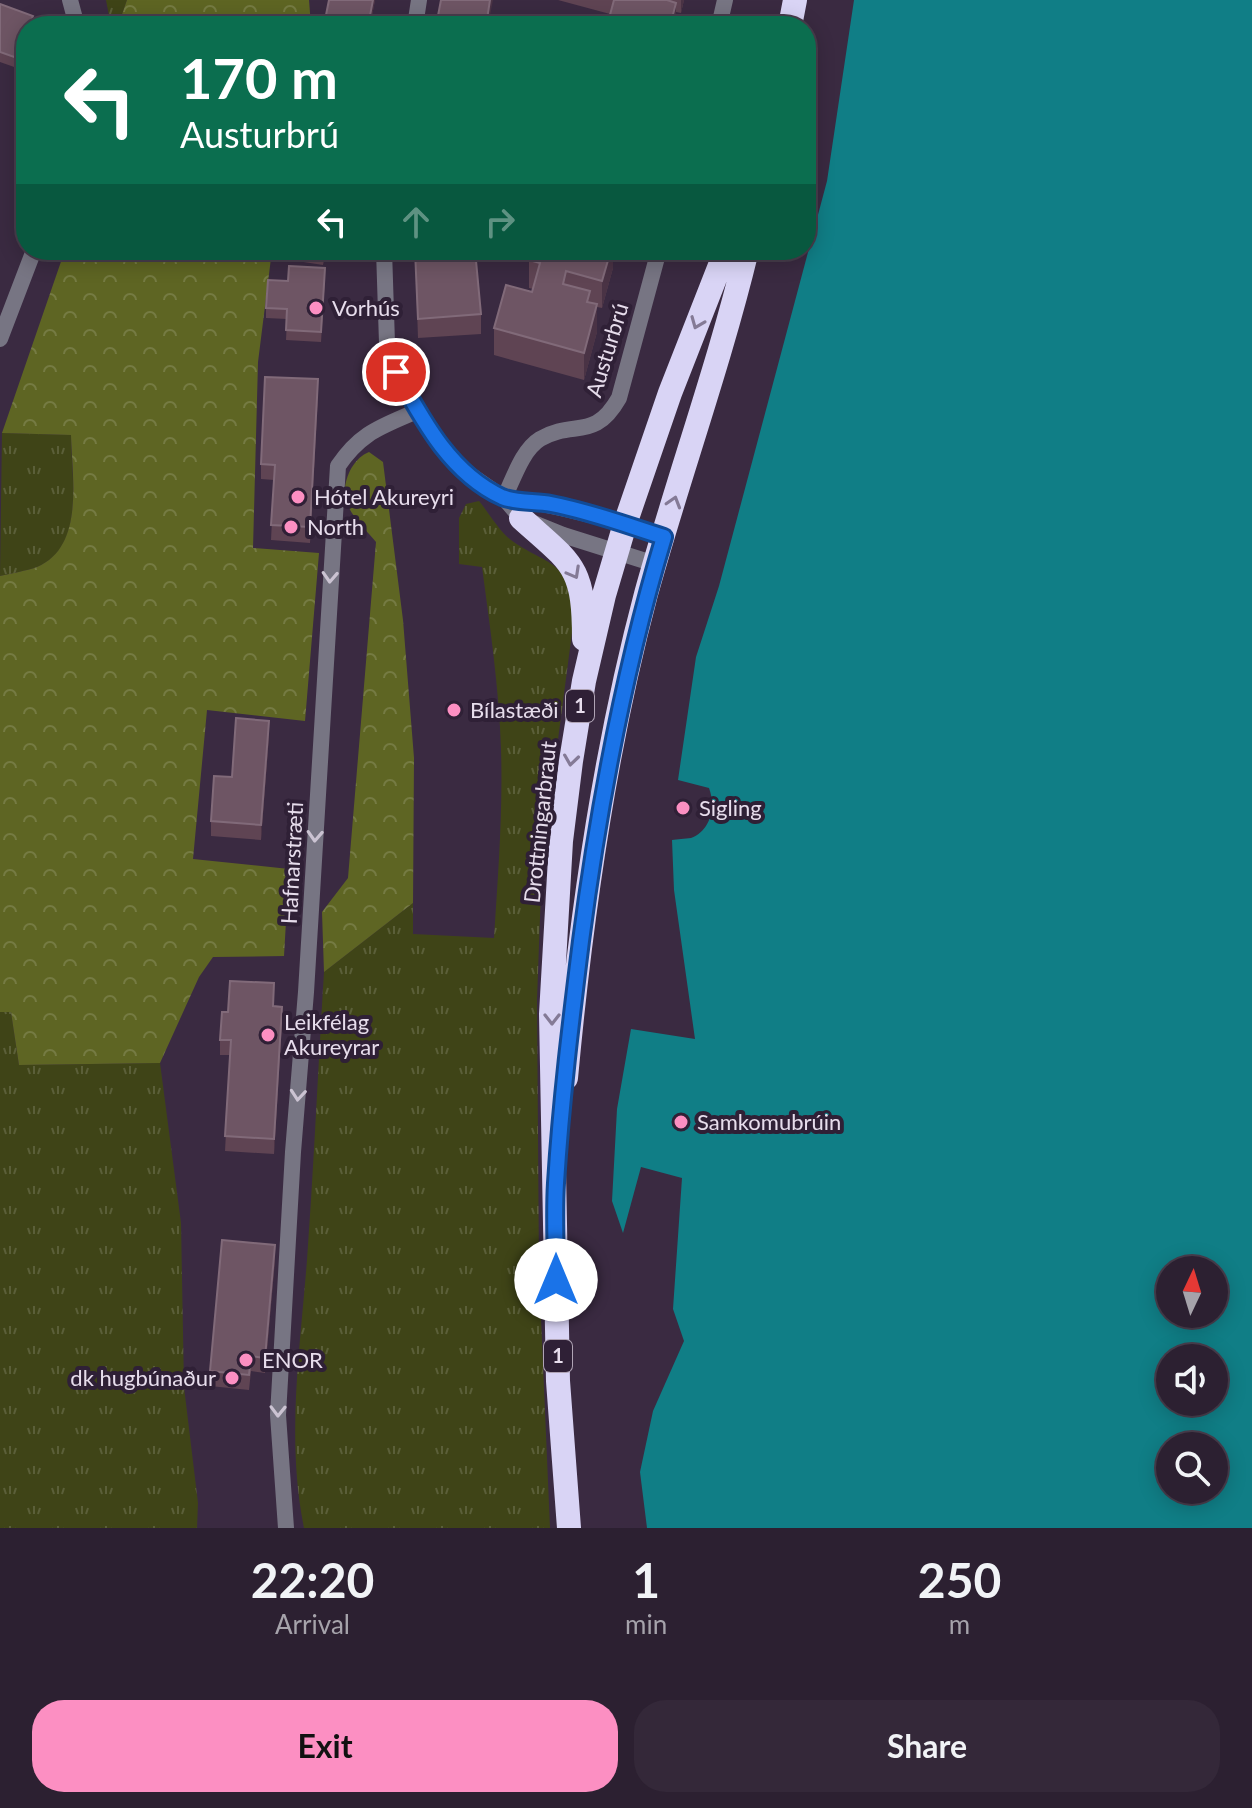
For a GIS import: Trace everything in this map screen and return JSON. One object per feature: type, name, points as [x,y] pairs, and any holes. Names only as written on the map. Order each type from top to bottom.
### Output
[{"type":"highway","name":"Drottningarbraut","points":[[569,1528],[558,1381],[551,1014],[561,841],[584,681],[617,552],[670,393],[722,260]]},
{"type":"highway","name":"Drottningarbraut","points":[[556,1184],[574,997],[591,863],[610,755],[655,564],[744,260]]},
{"type":"highway","points":[[521,518],[561,553],[581,583],[584,681]]},
{"type":"street","points":[[0,339],[30,260]]},
{"type":"street","points":[[384,260],[387,343],[396,372],[434,438],[459,467],[504,498],[521,518],[563,535],[655,564]]},
{"type":"street","name":"Austurbrú","points":[[504,498],[526,454],[537,440],[589,428],[608,417],[619,398],[656,260]]},
{"type":"street","name":"Hafnarstræti","points":[[286,1528],[278,1415],[338,466],[352,445],[373,430],[417,411]]},
{"type":"street","points":[[504,498],[551,504],[664,537]]},
{"type":"green space","points":[[106,0],[127,0],[121,16],[109,16]]},
{"type":"green space","points":[[127,0],[309,0],[310,16],[121,16]]},
{"type":"green space","points":[[62,260],[271,260],[258,362],[253,548],[319,553],[305,721],[207,710],[193,859],[289,869],[284,956],[213,957],[199,977],[160,1063],[19,1065],[11,1012],[0,1012],[0,576],[37,567],[52,557],[63,544],[69,528],[73,490],[71,435],[2,433]]},
{"type":"green space","points":[[2,433],[71,435],[73,490],[69,528],[63,544],[53,557],[37,567],[0,576]]},
{"type":"green space","points":[[369,452],[383,462],[403,620],[414,758],[413,903],[324,972],[322,912],[348,878],[376,542],[351,511],[345,491],[352,467]]},
{"type":"green space","points":[[479,501],[507,536],[558,569],[576,602],[542,862],[537,1000],[539,1271],[550,1528],[304,1528],[296,1461],[296,1394],[324,972],[413,903],[413,934],[494,938],[501,796],[496,680],[482,567],[459,564],[459,518],[466,504]]},
{"type":"green space","points":[[0,1012],[11,1012],[19,1065],[160,1063],[181,1223],[184,1387],[198,1503],[197,1528],[0,1528]]},
{"type":"shaded area","points":[[854,0],[1252,0],[1252,1528],[647,1528],[640,1472],[653,1411],[684,1341],[673,1309],[682,1178],[641,1167],[623,1233],[612,1201],[617,1109],[631,1029],[695,1039],[674,890],[672,840],[698,835],[707,824],[712,810],[709,788],[678,780],[696,657],[719,586],[806,260],[816,260],[816,222],[827,181]]},
{"type":"building","points":[[329,0],[373,0],[370,16],[326,15]]},
{"type":"building","points":[[441,0],[490,0],[488,16],[438,16]]},
{"type":"building","points":[[614,0],[667,0],[676,3],[673,16],[610,16]]},
{"type":"building","points":[[0,4],[33,16],[16,16],[16,58],[0,52]]},
{"type":"building","points":[[415,260],[476,260],[481,314],[418,319]]},
{"type":"building","points":[[529,260],[608,260],[602,281],[566,271],[563,284],[590,291],[587,302],[597,304],[584,353],[494,328],[506,285],[532,292],[540,263]]},
{"type":"building","points":[[289,266],[325,268],[321,332],[286,330],[287,309],[266,308],[268,280],[288,281]]},
{"type":"building","points":[[265,377],[318,379],[310,527],[271,525],[275,465],[261,464]]},
{"type":"building","points":[[236,718],[269,721],[261,825],[211,821],[214,776],[232,777]]},
{"type":"building","points":[[230,981],[274,983],[273,1006],[282,1007],[274,1139],[225,1136],[231,1040],[220,1040],[222,1012],[228,1012]]},
{"type":"building","points":[[222,1240],[275,1245],[265,1358],[251,1356],[249,1375],[210,1371]]},
{"type":"place","name":"Vorhús","points":[[316,308]]},
{"type":"place","name":"Hótel Akureyri","points":[[298,497]]},
{"type":"place","name":"North","points":[[291,527]]},
{"type":"place","name":"Bílastæði","points":[[454,710]]},
{"type":"place","name":"Sigling","points":[[683,808]]},
{"type":"place","name":"Leikfélag Akureyrar","points":[[268,1035]]},
{"type":"place","name":"Samkomubrúin","points":[[681,1122]]},
{"type":"place","name":"ENOR","points":[[246,1360]]},
{"type":"place","name":"dk hugbúnaður","points":[[232,1378]]},
{"type":"route","points":[[396,372],[434,438],[459,467],[480,484],[504,498],[551,504],[593,514],[664,537],[637,631],[591,863],[556,1184],[556,1280]]}]
